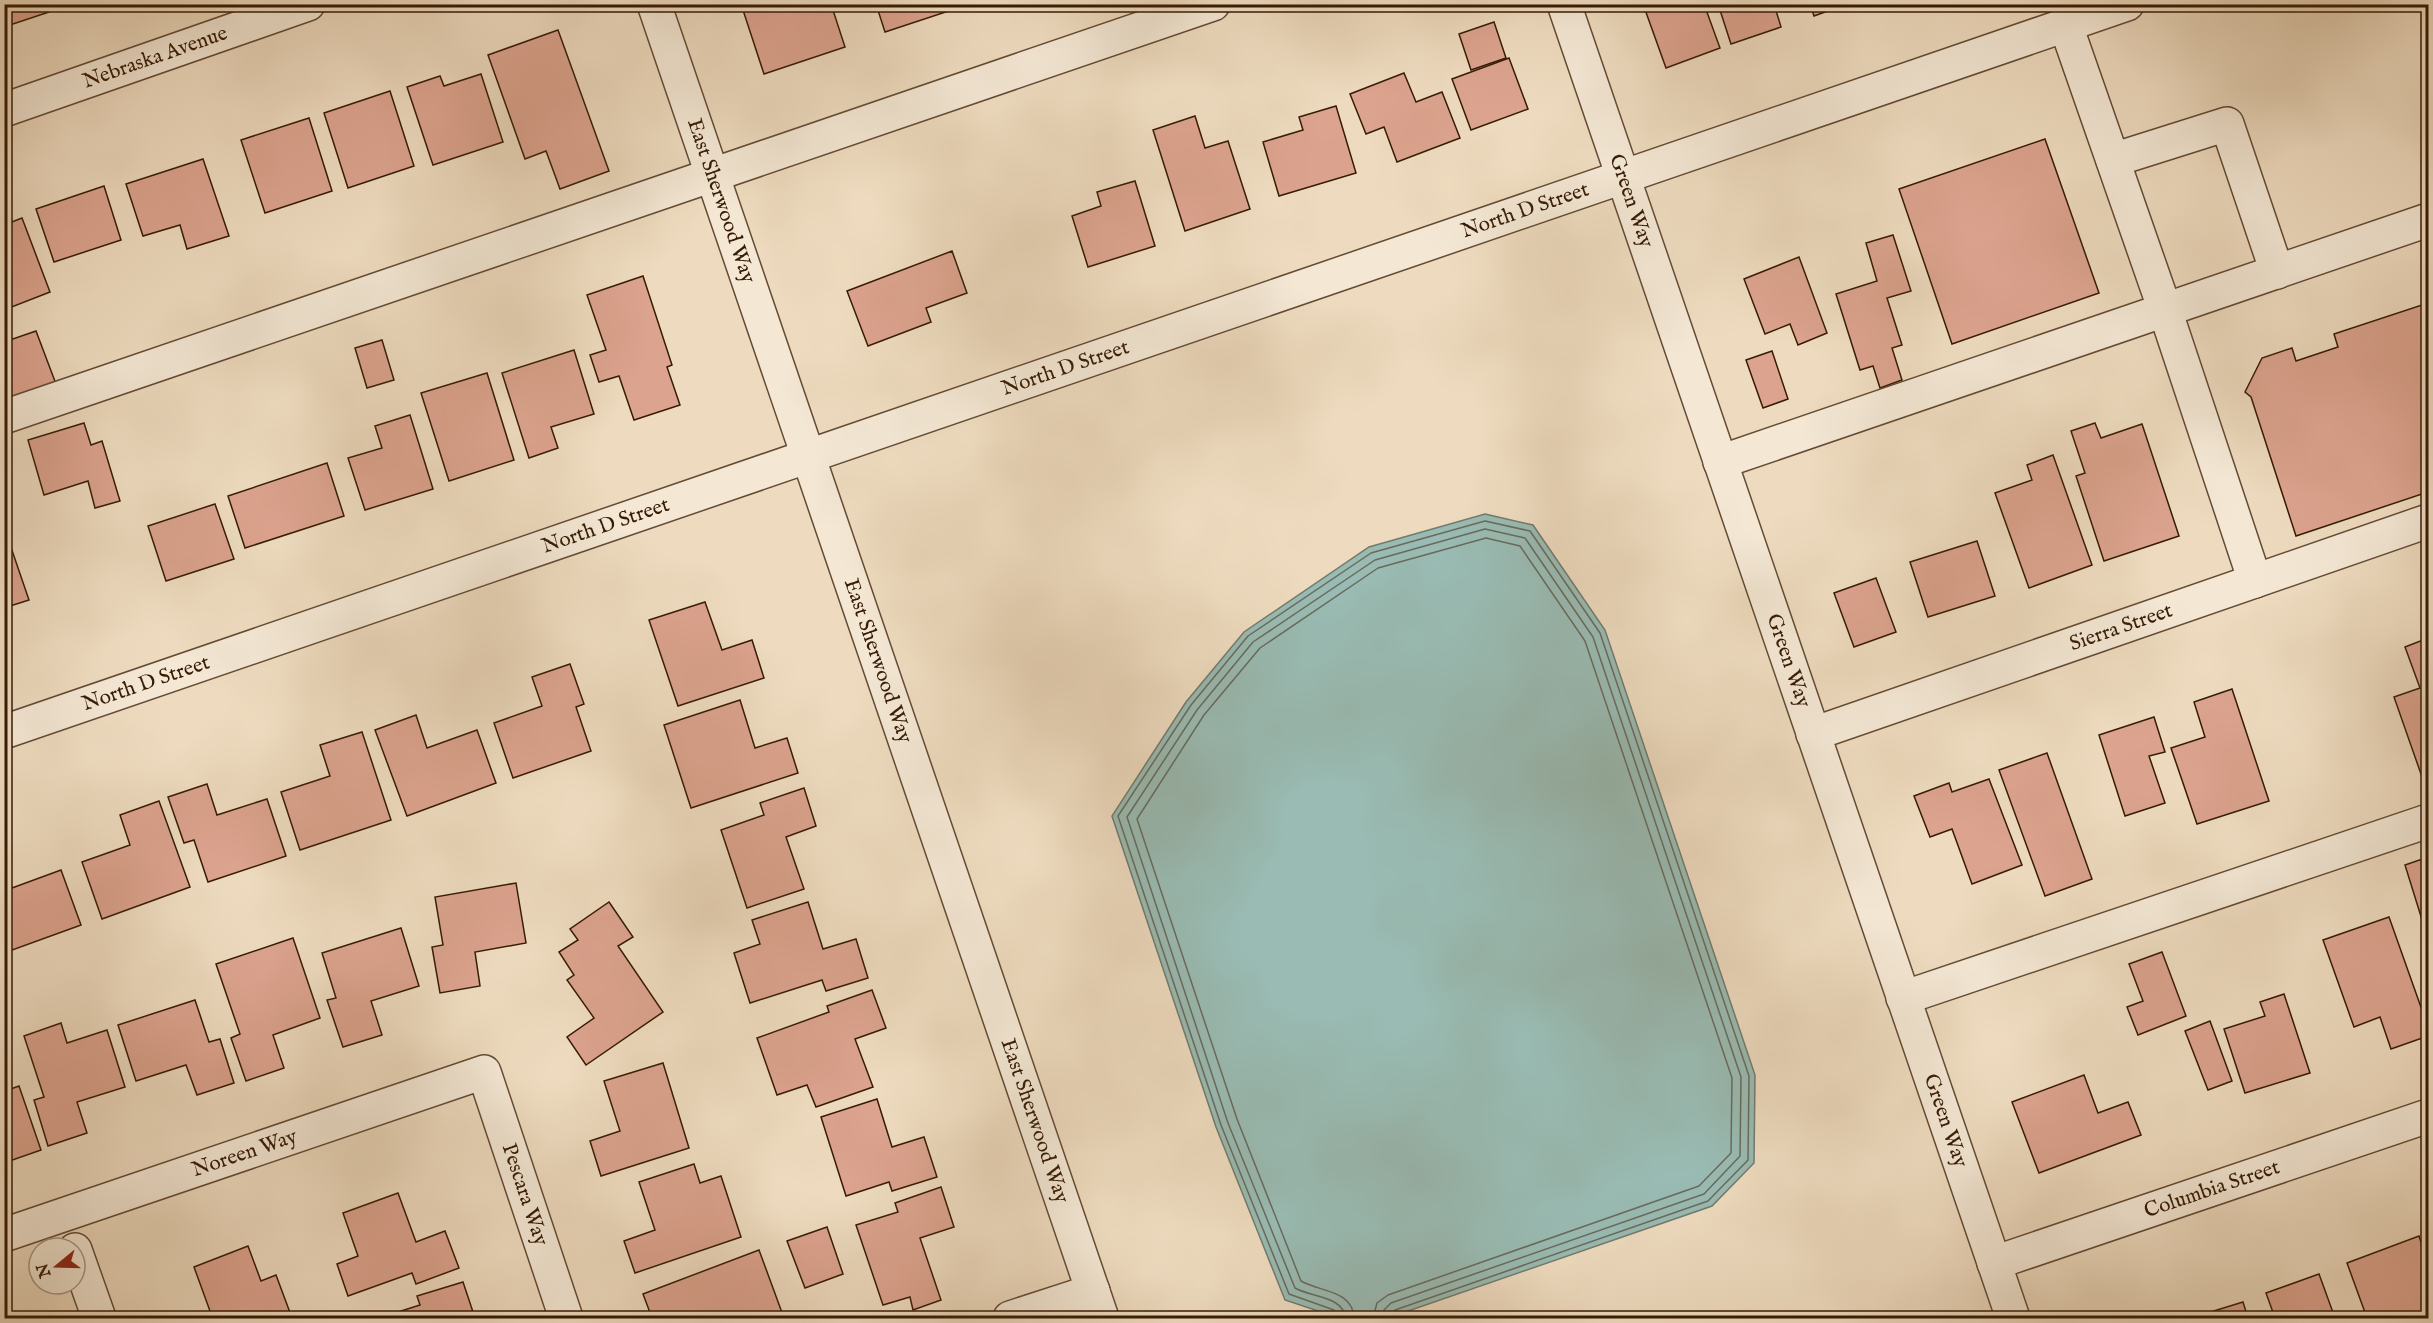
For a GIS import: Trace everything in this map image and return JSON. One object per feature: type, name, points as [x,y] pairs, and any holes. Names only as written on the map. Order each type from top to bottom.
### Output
[{"type":"street","name":"Nebraska Avenue","points":[[4,110],[308,4]]},
{"type":"street","name":"East Sherwood Way","points":[[654,4],[1098,1305]]},
{"type":"street","points":[[4,417],[1213,4]]},
{"type":"street","name":"Green Way","points":[[1564,4],[2013,1318]]},
{"type":"street","name":"North D Street","points":[[4,732],[2127,4]]},
{"type":"street","points":[[2066,26],[2165,310],[2255,581]]},
{"type":"street","points":[[2113,160],[2226,124],[2277,272]]},
{"type":"street","points":[[1720,462],[2428,220]]},
{"type":"street","name":"Sierra Street","points":[[1813,734],[2428,521]]},
{"type":"street","points":[[1903,998],[2428,820]]},
{"type":"street","name":"Noreen Way","points":[[4,1235],[484,1072]]},
{"type":"street","name":"Pescara Way","points":[[484,1072],[566,1318]]},
{"type":"street","name":"Columbia Street","points":[[1994,1263],[2428,1116]]},
{"type":"street","points":[[63,1215],[70,1236]]},
{"type":"street","points":[[87,1284],[99,1318]]},
{"type":"street","points":[[1011,1318],[1098,1305]]},
{"type":"water","points":[[1485,514],[1533,525],[1605,630],[1755,1075],[1754,1163],[1712,1206],[1388,1318],[1339,1318],[1285,1300],[1216,1127],[1112,816],[1186,702],[1244,632],[1369,547]]},
{"type":"building","points":[[4,4],[46,4],[49,12],[4,27]]},
{"type":"building","points":[[57,4],[78,4],[59,11]]},
{"type":"building","points":[[741,4],[831,4],[845,47],[764,74]]},
{"type":"building","points":[[876,4],[966,4],[967,5],[885,32]]},
{"type":"building","points":[[1643,4],[1704,4],[1720,48],[1666,68]]},
{"type":"building","points":[[1718,4],[1774,4],[1781,27],[1731,44]]},
{"type":"building","points":[[1810,4],[1847,4],[1814,16]]},
{"type":"building","points":[[1494,22],[1506,58],[1471,70],[1459,34]]},
{"type":"building","points":[[558,30],[609,171],[560,189],[546,151],[525,159],[488,55]]},
{"type":"building","points":[[1509,58],[1528,109],[1471,130],[1452,79]]},
{"type":"building","points":[[1404,73],[1416,102],[1442,92],[1460,138],[1397,162],[1384,127],[1366,134],[1350,94]]},
{"type":"building","points":[[481,74],[503,142],[433,165],[407,87],[440,76],[444,86]]},
{"type":"building","points":[[390,91],[414,166],[348,188],[324,113]]},
{"type":"building","points":[[1336,106],[1356,173],[1279,196],[1263,142],[1303,130],[1299,117]]},
{"type":"building","points":[[1195,116],[1205,148],[1228,141],[1250,209],[1185,231],[1153,130]]},
{"type":"building","points":[[309,118],[332,191],[265,213],[241,140]]},
{"type":"building","points":[[2045,139],[2099,293],[1952,344],[1899,189]]},
{"type":"building","points":[[203,159],[229,236],[187,249],[180,225],[143,236],[126,184]]},
{"type":"building","points":[[1135,181],[1155,246],[1088,267],[1072,216],[1101,206],[1097,192]]},
{"type":"building","points":[[104,186],[121,240],[54,262],[36,209]]},
{"type":"building","points":[[22,218],[50,292],[4,310],[4,225]]},
{"type":"building","points":[[1893,235],[1911,291],[1887,298],[1902,345],[1892,348],[1902,380],[1880,388],[1873,366],[1860,370],[1836,294],[1877,281],[1866,243]]},
{"type":"building","points":[[952,251],[967,293],[926,308],[931,322],[868,346],[847,291]]},
{"type":"building","points":[[1799,257],[1827,333],[1798,345],[1790,324],[1765,334],[1744,279]]},
{"type":"building","points":[[643,276],[672,365],[667,367],[680,405],[634,420],[619,376],[599,382],[590,355],[606,350],[587,295]]},
{"type":"building","points":[[2428,303],[2428,492],[2296,536],[2251,397],[2245,392],[2262,358],[2292,348],[2296,361],[2338,347],[2334,334]]},
{"type":"building","points":[[36,331],[56,384],[9,401],[4,389],[4,342]]},
{"type":"building","points":[[382,340],[394,380],[367,388],[355,348]]},
{"type":"building","points":[[574,350],[594,414],[551,427],[558,448],[529,458],[502,373]]},
{"type":"building","points":[[1772,351],[1788,399],[1763,408],[1746,360]]},
{"type":"building","points":[[487,373],[514,460],[449,481],[421,393]]},
{"type":"building","points":[[410,415],[433,489],[365,510],[348,458],[382,448],[375,426]]},
{"type":"building","points":[[84,423],[91,445],[102,441],[120,501],[95,508],[88,481],[44,495],[28,440]]},
{"type":"building","points":[[2095,423],[2101,438],[2142,424],[2179,536],[2104,561],[2076,476],[2085,473],[2071,431]]},
{"type":"building","points":[[2053,455],[2092,565],[2029,588],[1995,493],[2032,480],[2027,465]]},
{"type":"building","points":[[327,463],[344,516],[245,548],[228,496]]},
{"type":"building","points":[[215,504],[234,559],[166,581],[148,526]]},
{"type":"building","points":[[4,527],[29,600],[4,608]]},
{"type":"building","points":[[1977,541],[1995,596],[1928,617],[1910,562]]},
{"type":"building","points":[[1876,578],[1896,632],[1854,647],[1834,593]]},
{"type":"building","points":[[705,602],[722,650],[752,640],[764,678],[678,706],[649,620]]},
{"type":"building","points":[[2428,638],[2428,794],[2394,697],[2420,688],[2405,647]]},
{"type":"building","points":[[570,664],[584,704],[576,707],[591,751],[513,778],[494,723],[542,706],[532,677]]},
{"type":"building","points":[[2232,689],[2269,801],[2197,824],[2171,748],[2205,737],[2194,702]]},
{"type":"building","points":[[740,700],[755,748],[787,738],[798,773],[691,808],[664,725]]},
{"type":"building","points":[[416,715],[427,748],[477,730],[496,783],[407,816],[375,730]]},
{"type":"building","points":[[2154,717],[2165,752],[2149,756],[2165,803],[2125,816],[2099,735]]},
{"type":"building","points":[[362,732],[391,820],[300,850],[281,792],[330,776],[320,745]]},
{"type":"building","points":[[2047,753],[2092,879],[2045,896],[1999,770]]},
{"type":"building","points":[[1989,779],[2022,865],[1972,884],[1952,829],[1930,837],[1914,796],[1949,783],[1952,792]]},
{"type":"building","points":[[207,784],[217,815],[267,799],[286,856],[208,882],[194,840],[184,843],[168,797]]},
{"type":"building","points":[[804,788],[816,826],[786,837],[804,889],[747,908],[721,830],[764,815],[760,803]]},
{"type":"building","points":[[159,801],[190,887],[102,919],[82,862],[130,845],[120,815]]},
{"type":"building","points":[[2428,857],[2428,939],[2405,865]]},
{"type":"building","points":[[4,867],[12,888],[61,870],[81,925],[4,953]]},
{"type":"building","points":[[516,883],[526,943],[475,952],[480,986],[440,993],[432,947],[443,945],[435,897]]},
{"type":"building","points":[[609,902],[633,937],[618,946],[663,1012],[586,1065],[567,1037],[594,1018],[567,980],[574,975],[559,952],[578,940],[570,929]]},
{"type":"building","points":[[808,902],[823,949],[856,939],[868,978],[826,991],[822,980],[750,1003],[734,953],[760,944],[752,920]]},
{"type":"building","points":[[2389,917],[2428,1027],[2428,1036],[2391,1049],[2380,1017],[2354,1027],[2323,940]]},
{"type":"building","points":[[401,928],[419,986],[371,1001],[382,1035],[343,1047],[327,1000],[336,998],[322,953]]},
{"type":"building","points":[[293,938],[320,1018],[273,1035],[284,1068],[246,1081],[231,1038],[240,1034],[216,964]]},
{"type":"building","points":[[2162,952],[2186,1016],[2138,1035],[2127,1007],[2143,1001],[2129,964]]},
{"type":"building","points":[[872,990],[886,1028],[855,1039],[873,1087],[816,1107],[807,1085],[777,1095],[757,1038],[829,1012],[827,1006]]},
{"type":"building","points":[[2284,994],[2310,1073],[2245,1093],[2224,1029],[2265,1016],[2260,1002]]},
{"type":"building","points":[[195,1000],[209,1042],[220,1039],[234,1083],[197,1095],[186,1065],[136,1081],[118,1025]]},
{"type":"building","points":[[2210,1021],[2232,1081],[2208,1090],[2185,1031]]},
{"type":"building","points":[[61,1023],[67,1043],[107,1030],[125,1087],[77,1102],[87,1133],[48,1146],[34,1100],[44,1097],[24,1036]]},
{"type":"building","points":[[663,1063],[689,1148],[601,1176],[590,1141],[620,1131],[604,1081]]},
{"type":"building","points":[[2084,1075],[2098,1113],[2128,1102],[2141,1135],[2039,1173],[2012,1102]]},
{"type":"building","points":[[4,1079],[8,1090],[19,1086],[41,1150],[4,1163]]},
{"type":"building","points":[[877,1099],[892,1147],[924,1137],[937,1177],[892,1191],[889,1182],[846,1196],[821,1117]]},
{"type":"building","points":[[694,1164],[700,1183],[721,1176],[741,1237],[635,1273],[624,1241],[655,1230],[639,1182]]},
{"type":"building","points":[[941,1187],[954,1227],[920,1238],[941,1300],[913,1310],[910,1297],[883,1305],[856,1225],[898,1212],[895,1203]]},
{"type":"building","points":[[398,1193],[416,1242],[445,1231],[459,1268],[416,1284],[412,1273],[348,1296],[337,1264],[358,1256],[343,1213]]},
{"type":"building","points":[[827,1227],[843,1274],[805,1288],[787,1241]]},
{"type":"building","points":[[2419,1236],[2428,1264],[2428,1318],[2367,1318],[2347,1263]]},
{"type":"building","points":[[248,1246],[261,1281],[276,1275],[292,1318],[191,1318],[210,1311],[194,1267]]},
{"type":"building","points":[[759,1250],[784,1318],[652,1318],[643,1294]]},
{"type":"building","points":[[2319,1274],[2335,1318],[2275,1318],[2266,1293]]},
{"type":"building","points":[[463,1282],[475,1318],[379,1318],[420,1305],[417,1296]]},
{"type":"building","points":[[2243,1302],[2248,1318],[2191,1318]]}]
